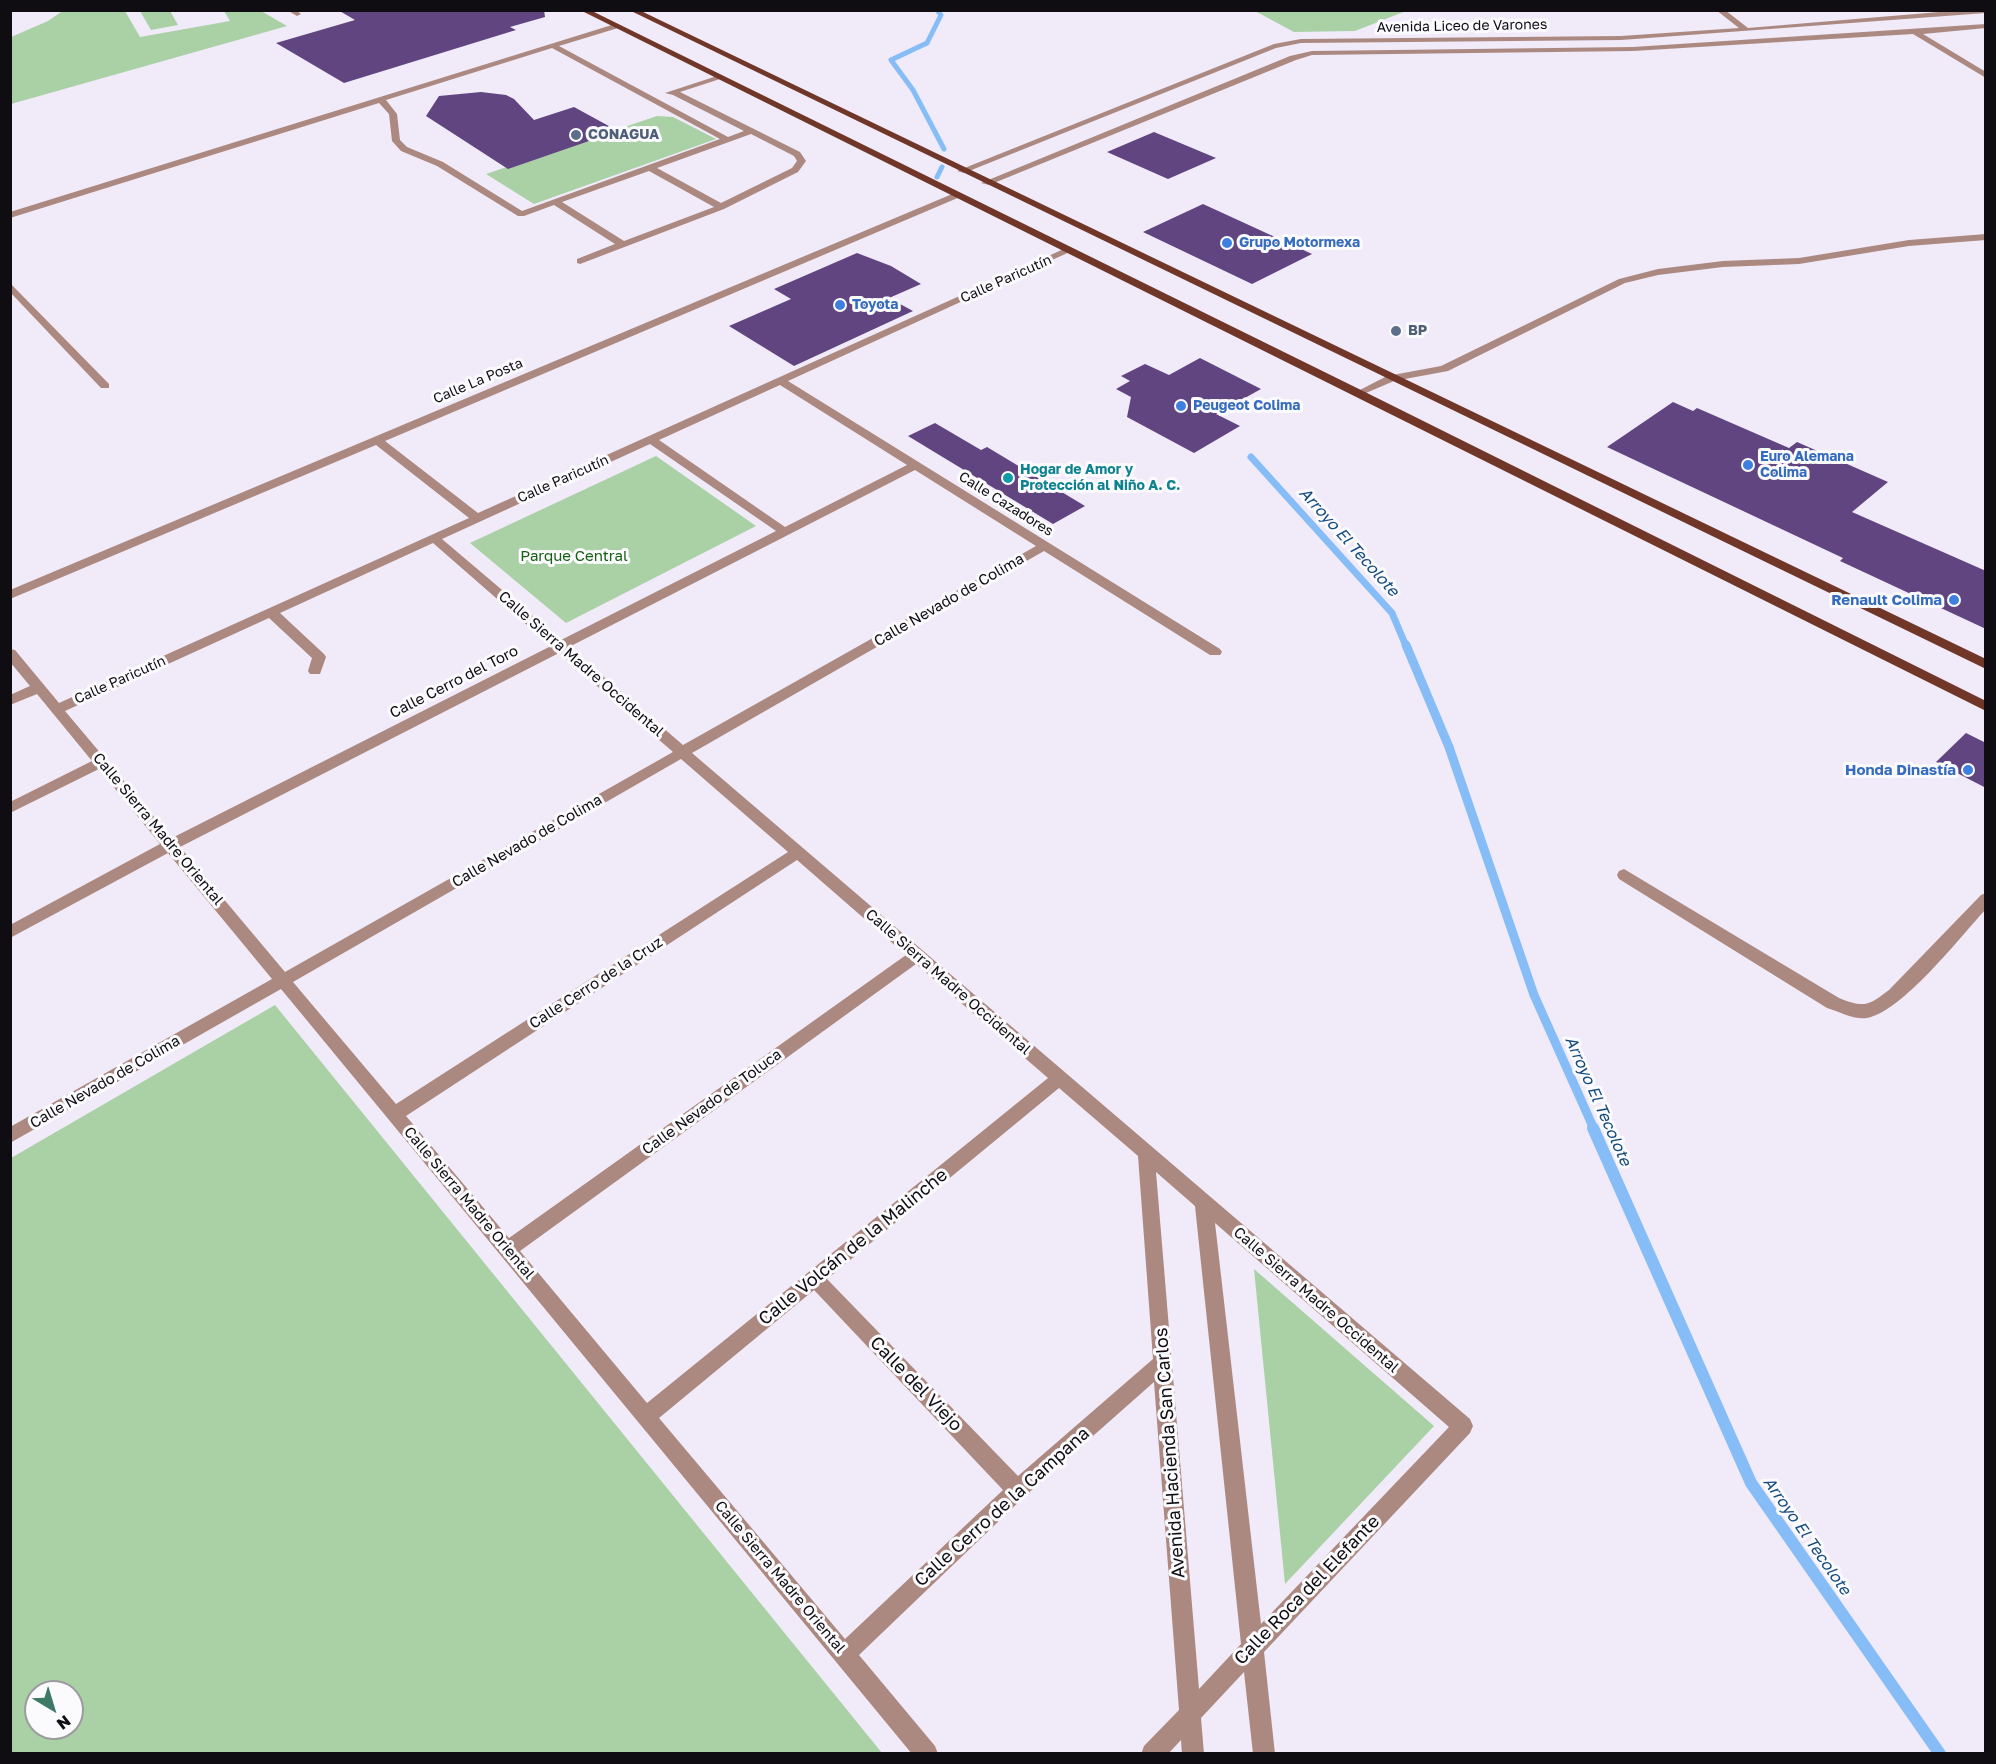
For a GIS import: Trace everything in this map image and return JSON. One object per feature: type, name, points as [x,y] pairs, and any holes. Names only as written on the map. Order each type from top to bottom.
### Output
[{"type":"main road","points":[[583,10],[717,77],[885,155],[957,195],[1359,393],[1986,707]]},
{"type":"main road","points":[[632,10],[904,148],[961,171],[1986,665]]},
{"type":"street","points":[[1719,10],[1746,30]]},
{"type":"street","points":[[1880,10],[1986,76]]},
{"type":"street","name":"Avenida Liceo de Varones","points":[[961,171],[1274,46],[1301,41],[1621,38],[1893,19],[1986,10]]},
{"type":"street","points":[[10,215],[615,26]]},
{"type":"street","name":"Avenida Liceo de Varones","points":[[986,183],[1293,58],[1312,53],[1633,49],[1986,26]]},
{"type":"street","points":[[1936,30],[1970,36],[1986,34]]},
{"type":"street","points":[[1332,40],[1337,51]]},
{"type":"street","points":[[553,46],[728,140]]},
{"type":"street","points":[[652,99],[717,77]]},
{"type":"street","points":[[580,261],[721,207],[795,170],[802,161],[797,154],[674,92]]},
{"type":"street","points":[[381,99],[393,114],[396,141],[404,149],[440,164],[521,214],[752,131]]},
{"type":"street","points":[[650,168],[721,207]]},
{"type":"street","name":"Calle La Posta","points":[[10,595],[957,195]]},
{"type":"street","points":[[10,200],[22,212]]},
{"type":"street","points":[[555,202],[622,244]]},
{"type":"street","points":[[1359,393],[1392,378],[1444,369],[1622,281],[1658,272],[1724,264],[1799,261],[1909,243],[1986,237]]},
{"type":"street","name":"Calle Paricutín","points":[[57,708],[1069,250]]},
{"type":"street","points":[[10,286],[105,386]]},
{"type":"street","name":"Calle Cazadores","points":[[780,381],[1215,652]]},
{"type":"street","points":[[377,440],[477,518]]},
{"type":"street","points":[[651,440],[784,532]]},
{"type":"street","name":"Calle Cerro del Toro","points":[[10,932],[170,845],[916,465]]},
{"type":"street","name":"Calle Sierra Madre Occidental","points":[[434,538],[1463,1426]]},
{"type":"street","name":"Calle Nevado de Colima","points":[[10,1136],[1044,546]]},
{"type":"street","points":[[271,612],[319,657],[315,671]]},
{"type":"street","name":"Calle Sierra Madre Oriental","points":[[10,653],[927,1754]]},
{"type":"street","points":[[10,701],[40,687]]},
{"type":"street","points":[[10,808],[102,762]]},
{"type":"street","name":"Calle Cerro de la Cruz","points":[[395,1114],[798,852]]},
{"type":"street","points":[[1623,875],[1833,1003],[1856,1012],[1871,1010],[1903,987],[1986,899]]},
{"type":"street","name":"Calle Nevado de Toluca","points":[[507,1250],[917,955]]},
{"type":"street","name":"Calle Volcán de la Malinche","points":[[646,1416],[1059,1078]]},
{"type":"street","name":"Avenida Hacienda San Carlos","points":[[1146,1153],[1193,1754]]},
{"type":"street","points":[[1204,1203],[1264,1754]]},
{"type":"street","name":"Calle del Viejo","points":[[814,1278],[1017,1490]]},
{"type":"street","name":"Calle Cerro de la Campana","points":[[844,1653],[1017,1490],[1163,1362]]},
{"type":"street","name":"Calle Roca del Elefante","points":[[1152,1754],[1463,1426]]},
{"type":"green space","points":[[64,10],[125,11],[140,37],[230,21],[224,11],[261,11],[287,26],[11,104],[11,37],[48,21]]},
{"type":"green space","points":[[140,11],[170,11],[178,25],[151,30]]},
{"type":"green space","points":[[1255,11],[1406,11],[1355,31],[1294,32]]},
{"type":"green space","points":[[657,116],[673,117],[716,139],[534,204],[486,174]]},
{"type":"green space","name":"Parque Central","points":[[656,456],[756,526],[566,623],[470,543]]},
{"type":"green space","points":[[275,1005],[882,1753],[11,1753],[11,1158]]},
{"type":"green space","points":[[1254,1269],[1434,1426],[1285,1584]]},
{"type":"building","points":[[338,10],[544,10],[545,17],[510,27],[516,30],[344,83],[276,43],[355,20]]},
{"type":"building","points":[[481,92],[506,95],[514,99],[534,120],[574,107],[618,131],[508,169],[426,116],[439,96]]},
{"type":"building","points":[[1154,132],[1216,158],[1168,179],[1107,152]]},
{"type":"building","name":"Grupo Motormexa","points":[[1203,204],[1312,254],[1252,284],[1143,232]]},
{"type":"building","name":"Toyota","points":[[857,253],[891,266],[921,284],[889,298],[913,311],[794,366],[729,326],[791,299],[774,289]]},
{"type":"building","name":"Peugeot Colima","points":[[1200,358],[1261,389],[1216,414],[1240,426],[1194,453],[1127,417],[1131,397],[1116,389],[1130,381],[1121,376],[1145,364],[1169,375]]},
{"type":"building","name":"Euro Alemana Colima","points":[[1673,402],[1693,411],[1697,408],[1789,448],[1797,442],[1888,482],[1852,512],[1986,571],[1986,629],[1840,561],[1843,558],[1607,447]]},
{"type":"building","name":"Hogar de Amor y Protección al Niño A. C.","points":[[935,423],[981,450],[987,447],[1085,506],[1053,524],[908,436]]},
{"type":"building","name":"Honda Dinastía","points":[[1966,733],[1986,743],[1986,788],[1936,762]]},
{"type":"waterway","name":"Arroyo El Tecolote","points":[[937,10],[941,15],[927,43],[891,60],[913,90],[944,149]]},
{"type":"waterway","name":"Arroyo El Tecolote","points":[[937,177],[942,167]]},
{"type":"waterway","name":"Arroyo El Tecolote","points":[[1251,457],[1392,613],[1406,646]]},
{"type":"waterway","name":"Arroyo El Tecolote","points":[[1406,645],[1449,747],[1534,995],[1594,1129]]},
{"type":"waterway","name":"Arroyo El Tecolote","points":[[1593,1128],[1751,1483],[1940,1754]]},
{"type":"place","name":"CONAGUA","points":[[576,135]]},
{"type":"place","name":"Grupo Motormexa","points":[[1227,243]]},
{"type":"place","name":"Toyota","points":[[840,305]]},
{"type":"place","name":"BP","points":[[1396,331]]},
{"type":"place","name":"Peugeot Colima","points":[[1181,406]]},
{"type":"place","name":"Euro Alemana Colima","points":[[1748,465]]},
{"type":"place","name":"Hogar de Amor y Protección al Niño A. C.","points":[[1008,478]]},
{"type":"place","name":"Renault Colima","points":[[1954,600]]},
{"type":"place","name":"Honda Dinastía","points":[[1968,770]]}]
